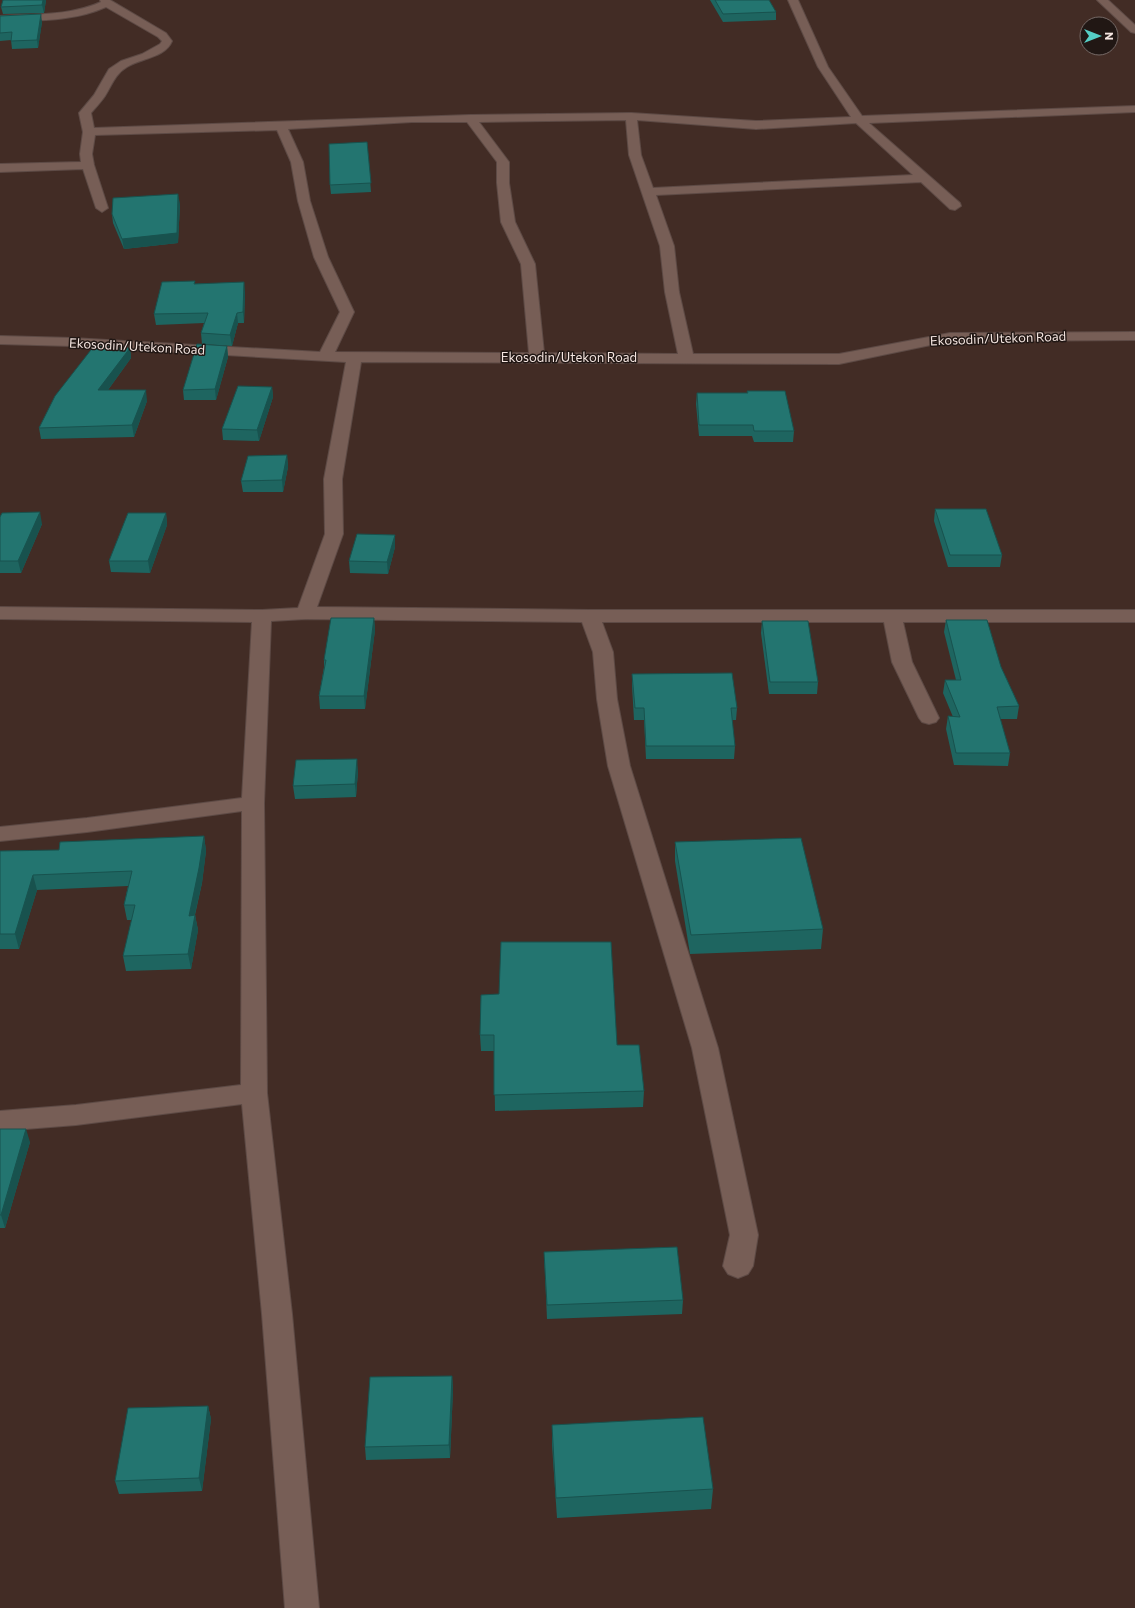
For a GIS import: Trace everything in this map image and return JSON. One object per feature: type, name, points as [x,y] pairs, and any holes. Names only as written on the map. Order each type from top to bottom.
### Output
[{"type":"street","points":[[793,0],[823,68],[859,120],[955,206]]},
{"type":"street","points":[[1102,0],[1135,30]]},
{"type":"street","points":[[0,19],[83,12],[97,9],[105,2],[162,35],[167,41],[165,46],[146,56],[125,63],[113,71],[99,96],[85,112],[89,132],[86,154],[88,165],[102,208]]},
{"type":"street","points":[[89,132],[281,126],[412,119],[631,116],[756,125],[1135,109]]},
{"type":"street","points":[[631,116],[635,155],[667,246],[672,292],[686,358]]},
{"type":"street","points":[[470,118],[503,162],[503,183],[508,222],[528,264],[537,357]]},
{"type":"street","points":[[281,126],[298,162],[304,201],[321,256],[347,312],[325,357]]},
{"type":"street","points":[[0,168],[88,165]]},
{"type":"street","points":[[649,192],[924,178]]},
{"type":"street","name":"Ekosodin/Utekon Road","points":[[0,340],[72,342],[325,357],[839,359],[872,354],[924,340],[950,337],[1135,336]]},
{"type":"street","points":[[306,614],[334,534],[333,479],[354,357]]},
{"type":"street","points":[[0,613],[262,616],[306,614],[590,616],[1135,616]]},
{"type":"street","points":[[262,616],[253,803],[254,1093],[277,1314],[302,1608]]},
{"type":"street","points":[[590,616],[603,652],[608,700],[619,766],[705,1048],[738,1199],[744,1235],[738,1266]]},
{"type":"street","points":[[892,616],[902,662],[929,718]]},
{"type":"street","points":[[0,834],[87,825],[253,803]]},
{"type":"street","points":[[0,1121],[76,1115],[254,1093]]},
{"type":"building","points":[[3,0],[43,0],[42,5],[1,7]]},
{"type":"building","points":[[715,0],[769,0],[776,12],[723,14]]},
{"type":"building","points":[[41,14],[37,40],[11,41],[12,32],[0,33],[0,16]]},
{"type":"building","points":[[367,142],[371,183],[330,185],[329,144]]},
{"type":"building","points":[[178,194],[177,233],[122,239],[112,214],[113,198]]},
{"type":"building","points":[[195,281],[194,284],[244,282],[243,312],[237,313],[230,335],[201,333],[208,313],[154,314],[162,282]]},
{"type":"building","points":[[197,344],[227,346],[215,389],[183,390]]},
{"type":"building","points":[[94,346],[130,348],[98,390],[146,390],[132,425],[39,428],[55,396]]},
{"type":"building","points":[[238,386],[272,387],[257,430],[222,429]]},
{"type":"building","points":[[747,391],[785,391],[794,431],[754,431],[753,425],[699,425],[697,393],[748,393]]},
{"type":"building","points":[[287,455],[282,480],[241,481],[248,456]]},
{"type":"building","points":[[935,509],[986,509],[1002,555],[950,555]]},
{"type":"building","points":[[40,512],[18,561],[0,561],[0,517],[2,513]]},
{"type":"building","points":[[128,513],[166,513],[148,561],[109,561]]},
{"type":"building","points":[[357,534],[395,535],[387,562],[349,561]]},
{"type":"building","points":[[331,618],[374,618],[364,696],[319,696],[326,660],[324,660]]},
{"type":"building","points":[[946,620],[987,620],[1001,667],[1019,706],[997,707],[1010,753],[956,753],[948,716],[960,717],[945,680],[961,680]]},
{"type":"building","points":[[762,621],[808,621],[818,682],[770,682]]},
{"type":"building","points":[[732,673],[737,708],[731,708],[735,746],[646,746],[644,708],[635,708],[632,674]]},
{"type":"building","points":[[357,759],[355,784],[293,786],[296,760]]},
{"type":"building","points":[[204,836],[189,916],[195,915],[188,954],[123,956],[135,905],[124,905],[132,871],[33,875],[15,934],[0,934],[0,851],[59,850],[60,842]]},
{"type":"building","points":[[801,838],[823,929],[691,935],[675,842]]},
{"type":"building","points":[[501,942],[611,942],[617,1045],[639,1045],[644,1091],[494,1095],[494,1035],[480,1035],[481,995],[499,994]]},
{"type":"building","points":[[0,1129],[26,1129],[1,1215],[0,1215]]},
{"type":"building","points":[[677,1247],[683,1300],[547,1305],[544,1252]]},
{"type":"building","points":[[452,1376],[449,1445],[365,1447],[370,1377]]},
{"type":"building","points":[[208,1406],[199,1478],[115,1481],[128,1408]]},
{"type":"building","points":[[703,1417],[713,1489],[556,1498],[552,1425]]}]
